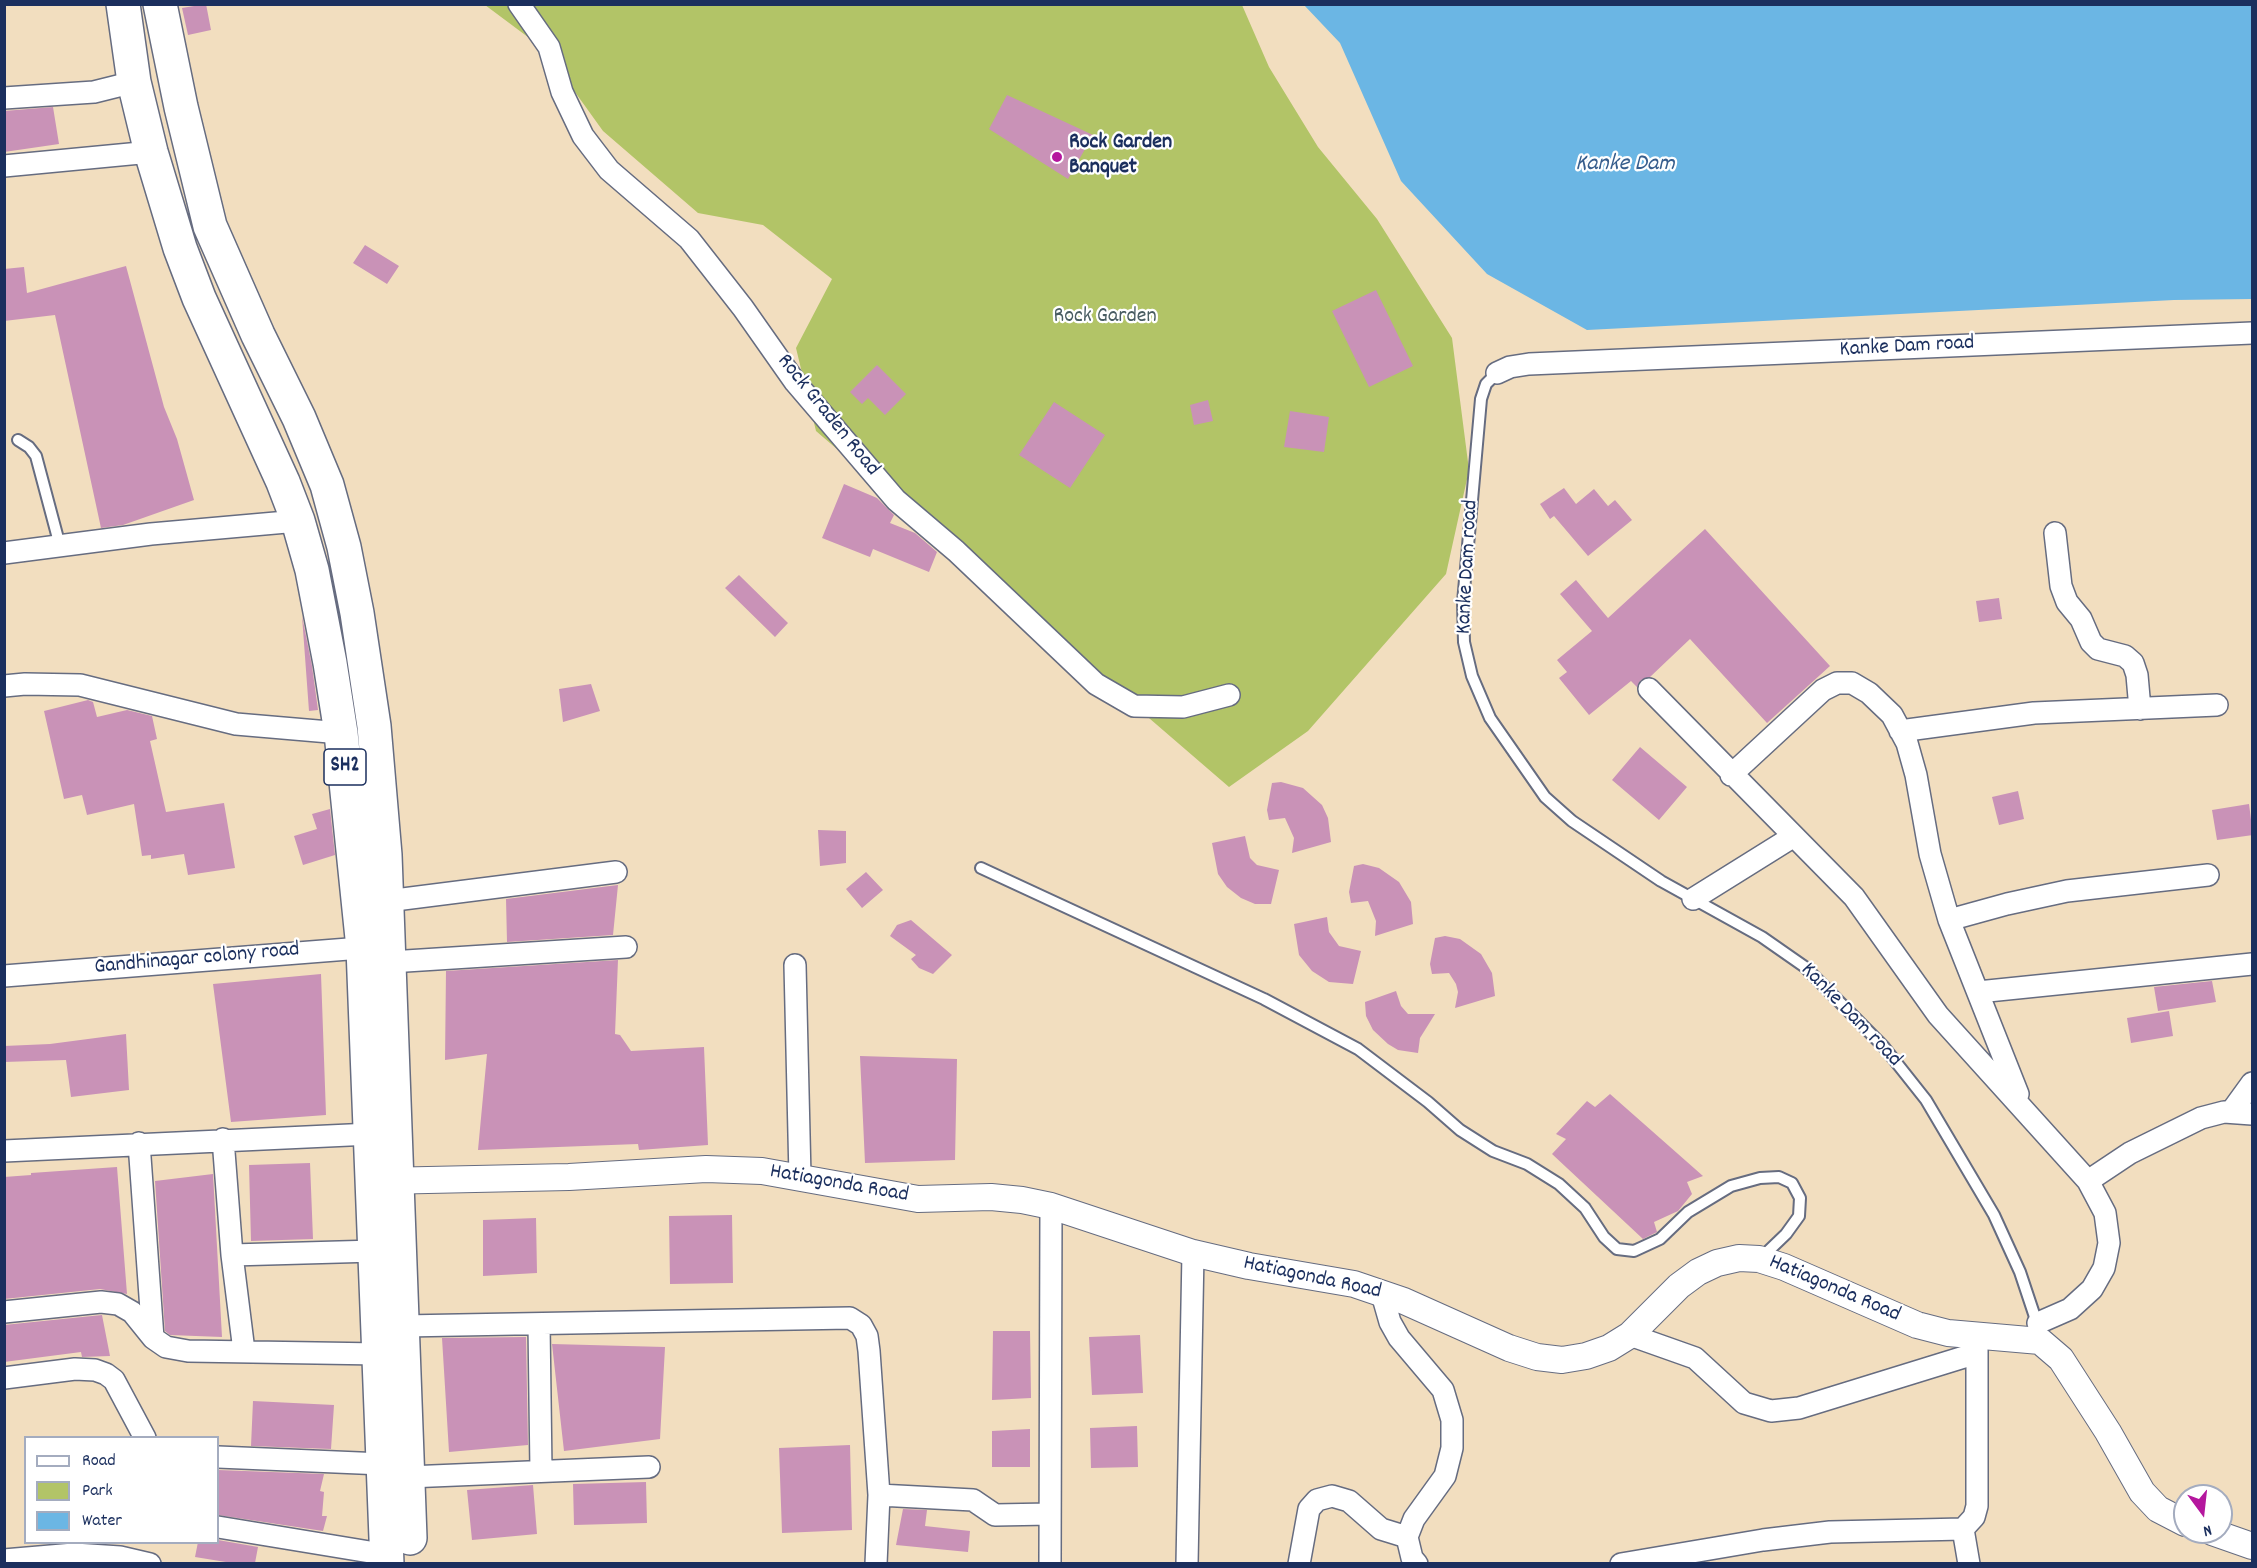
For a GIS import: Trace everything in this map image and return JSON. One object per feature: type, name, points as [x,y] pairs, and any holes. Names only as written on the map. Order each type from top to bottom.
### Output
[{"type":"main road","name":"SH2","points":[[123,4],[134,82],[151,152],[180,248],[199,298],[279,472],[298,521],[312,570],[381,952],[385,1181],[403,1326],[395,1471],[395,1560]]},
{"type":"main road","name":"SH2","points":[[160,4],[181,107],[210,226],[303,428],[327,486],[344,547],[357,613],[374,726],[387,901],[381,952],[371,1134],[385,1181],[375,1251],[380,1353],[395,1471]]},
{"type":"street","name":"Rock Graden Road","points":[[519,4],[549,47],[562,92],[583,136],[609,170],[689,239],[743,308],[795,382],[896,500],[956,551],[1096,684],[1134,706],[1183,707],[1229,695]]},
{"type":"street","points":[[4,98],[94,92],[134,82]]},
{"type":"street","points":[[4,166],[151,152]]},
{"type":"street","name":"Kanke Dam road","points":[[1497,373],[1510,367],[1529,364],[2253,333]]},
{"type":"street","points":[[4,554],[151,534],[298,521]]},
{"type":"street","points":[[2055,533],[2061,586],[2067,602],[2081,619],[2091,642],[2098,649],[2125,656],[2133,663],[2138,675],[2140,709]]},
{"type":"street","points":[[1731,775],[1823,690],[1837,683],[1852,683],[1869,693],[1892,716],[1900,731],[1916,776],[1930,854],[1949,920],[2023,1107]]},
{"type":"street","points":[[4,686],[81,685],[237,724],[341,733]]},
{"type":"street","points":[[1649,689],[1731,775],[1854,897],[1938,1015],[2088,1181],[2105,1214],[2109,1243],[2103,1268],[2092,1289],[2039,1332],[2061,1359],[2108,1432],[2142,1492],[2158,1509],[2173,1516]]},
{"type":"street","points":[[1900,731],[2034,713],[2217,705]]},
{"type":"street","points":[[1693,899],[1794,836]]},
{"type":"street","points":[[387,901],[616,872]]},
{"type":"street","points":[[1949,920],[2067,891],[2208,876]]},
{"type":"street","name":"Gandhinagar colony road","points":[[4,976],[381,952],[626,947]]},
{"type":"street","points":[[1978,992],[2253,964]]},
{"type":"street","points":[[795,965],[800,1177]]},
{"type":"street","points":[[2231,1112],[2253,1083]]},
{"type":"street","points":[[2088,1181],[2130,1153],[2201,1118],[2231,1112],[2253,1114]]},
{"type":"street","points":[[4,1151],[224,1139],[371,1134]]},
{"type":"street","points":[[224,1139],[232,1255],[244,1351]]},
{"type":"street","points":[[139,1143],[153,1338]]},
{"type":"street","name":"Hatiagonda Road","points":[[385,1181],[569,1177],[706,1169],[762,1171],[918,1199],[991,1197],[1052,1206],[1193,1253],[1249,1266],[1354,1284],[1537,1357],[1562,1359],[1586,1356],[1609,1348],[1630,1335],[1679,1286],[1698,1272],[1717,1263],[1739,1258],[1759,1259],[1917,1325],[1977,1345],[2039,1332]]},
{"type":"street","points":[[1050,1563],[1052,1206]]},
{"type":"street","points":[[232,1255],[375,1251]]},
{"type":"street","points":[[1187,1563],[1193,1253]]},
{"type":"street","points":[[1382,1294],[1395,1330],[1411,1355],[1429,1371],[1443,1390],[1452,1420],[1452,1448],[1445,1476],[1414,1520],[1407,1537],[1416,1563]]},
{"type":"street","points":[[4,1312],[101,1302],[118,1304],[132,1312],[153,1338],[166,1347],[188,1351],[380,1353]]},
{"type":"street","points":[[403,1326],[850,1318],[861,1325],[867,1336],[879,1495],[876,1563]]},
{"type":"street","points":[[538,1324],[541,1471]]},
{"type":"street","points":[[1621,1563],[1752,1541],[1830,1532],[1963,1529],[1974,1517],[1977,1506],[1977,1345],[1799,1408],[1771,1411],[1744,1403],[1695,1358],[1630,1335]]},
{"type":"street","points":[[4,1378],[75,1369],[95,1370],[106,1374],[114,1380],[144,1436]]},
{"type":"street","points":[[219,1457],[395,1471],[541,1471],[649,1467]]},
{"type":"street","points":[[879,1495],[973,1500],[980,1502],[995,1515],[1050,1514]]},
{"type":"street","points":[[1299,1563],[1309,1509],[1317,1500],[1332,1496],[1349,1501],[1381,1529],[1407,1537]]},
{"type":"street","points":[[219,1527],[395,1560]]},
{"type":"street","points":[[1963,1529],[1969,1563]]},
{"type":"street","points":[[2233,1539],[2253,1546]]},
{"type":"street","points":[[4,1560],[74,1554],[120,1557],[150,1563]]},
{"type":"lane","name":"Kanke Dam road","points":[[1497,373],[1486,384],[1481,399],[1463,602],[1464,642],[1472,676],[1490,718],[1545,797],[1572,821],[1605,845],[1693,899],[1762,937],[1805,967],[1884,1047],[1926,1100],[1971,1173],[2020,1272],[2039,1332]]},
{"type":"lane","points":[[18,440],[29,447],[36,456],[60,546]]},
{"type":"lane","points":[[981,868],[1264,999],[1358,1049],[1428,1102],[1460,1130],[1493,1151],[1527,1164],[1559,1184],[1585,1208],[1604,1237],[1617,1249],[1634,1251],[1660,1239],[1688,1212],[1731,1186],[1760,1178],[1779,1177],[1792,1183],[1800,1198],[1799,1216],[1786,1234],[1759,1259]]},
{"type":"green space","name":"Rock Garden","points":[[485,5],[1242,5],[1269,67],[1318,147],[1377,219],[1452,338],[1469,470],[1446,574],[1308,731],[1229,787],[816,431],[796,348],[832,279],[763,225],[698,213],[603,131],[544,49]]},
{"type":"water","name":"Kanke Dam","points":[[1304,5],[2252,5],[2252,299],[2174,300],[1587,330],[1487,274],[1401,181],[1340,43]]},
{"type":"building","points":[[206,4],[211,30],[188,35],[182,8]]},
{"type":"building","name":"Rock Garden Banquet","points":[[1007,95],[1093,135],[1068,179],[989,129]]},
{"type":"building","points":[[53,107],[59,144],[4,152],[4,111]]},
{"type":"building","points":[[365,245],[399,266],[387,284],[353,263]]},
{"type":"building","points":[[126,266],[164,407],[177,439],[194,500],[123,525],[101,528],[55,315],[4,321],[4,269],[24,267],[27,293]]},
{"type":"building","points":[[1376,290],[1413,366],[1369,387],[1332,311]]},
{"type":"building","points":[[877,365],[906,394],[885,415],[868,398],[862,404],[850,392]]},
{"type":"building","points":[[1208,400],[1213,421],[1194,425],[1190,405]]},
{"type":"building","points":[[1054,402],[1105,435],[1070,488],[1019,455]]},
{"type":"building","points":[[1290,411],[1329,417],[1324,452],[1284,447]]},
{"type":"building","points":[[844,484],[877,498],[894,515],[890,523],[915,533],[937,552],[929,572],[873,549],[870,557],[822,538]]},
{"type":"building","points":[[1564,488],[1576,504],[1594,489],[1608,506],[1615,500],[1632,520],[1588,556],[1554,516],[1550,519],[1540,504]]},
{"type":"building","points":[[1705,529],[1830,666],[1767,723],[1690,639],[1650,677],[1641,680],[1637,687],[1631,681],[1589,715],[1559,678],[1567,672],[1557,660],[1592,631],[1560,594],[1576,580],[1608,618]]},
{"type":"building","points":[[739,575],[788,623],[775,637],[725,588]]},
{"type":"building","points":[[1999,598],[2002,619],[1979,622],[1976,601]]},
{"type":"building","points":[[302,616],[312,666],[318,710],[309,711]]},
{"type":"building","points":[[591,684],[600,711],[563,722],[559,689]]},
{"type":"building","points":[[88,700],[93,702],[97,717],[127,710],[152,716],[157,739],[150,741],[166,812],[224,803],[235,868],[188,875],[184,854],[151,859],[151,855],[142,856],[134,804],[87,815],[82,795],[64,799],[44,711]]},
{"type":"building","points":[[1640,747],[1687,787],[1659,820],[1612,780]]},
{"type":"building","points":[[1281,782],[1303,788],[1322,805],[1328,818],[1331,842],[1292,853],[1294,838],[1285,818],[1269,820],[1267,810],[1272,783]]},
{"type":"building","points":[[2018,791],[2024,819],[1999,825],[1992,797]]},
{"type":"building","points":[[2249,804],[2253,835],[2217,840],[2212,810]]},
{"type":"building","points":[[330,809],[335,855],[303,865],[294,836],[317,829],[312,814]]},
{"type":"building","points":[[818,830],[846,831],[846,863],[820,866]]},
{"type":"building","points":[[1245,836],[1250,858],[1257,865],[1279,870],[1271,904],[1255,904],[1241,898],[1227,887],[1218,874],[1212,843]]},
{"type":"building","points":[[1363,864],[1379,868],[1399,882],[1411,902],[1413,924],[1375,936],[1376,921],[1368,901],[1351,903],[1349,892],[1354,866]]},
{"type":"building","points":[[866,872],[883,890],[862,908],[846,889]]},
{"type":"building","points":[[618,885],[613,935],[507,942],[506,899]]},
{"type":"building","points":[[1327,917],[1329,932],[1339,946],[1361,951],[1353,984],[1329,982],[1312,971],[1299,955],[1294,924]]},
{"type":"building","points":[[911,920],[952,955],[933,974],[919,968],[911,959],[916,955],[890,936],[897,925]]},
{"type":"building","points":[[1445,936],[1460,939],[1481,954],[1492,973],[1495,996],[1455,1008],[1458,992],[1456,984],[1449,973],[1432,974],[1430,964],[1435,938]]},
{"type":"building","points":[[618,960],[615,1034],[620,1035],[631,1051],[704,1047],[708,1145],[639,1150],[638,1144],[478,1150],[487,1054],[445,1060],[446,971]]},
{"type":"building","points":[[321,974],[326,1115],[231,1122],[213,984]]},
{"type":"building","points":[[2212,981],[2216,1002],[2158,1011],[2154,987]]},
{"type":"building","points":[[1396,991],[1401,1006],[1408,1014],[1435,1014],[1420,1038],[1418,1053],[1398,1050],[1388,1044],[1373,1030],[1366,1016],[1365,1002]]},
{"type":"building","points":[[2169,1011],[2173,1036],[2131,1043],[2127,1018]]},
{"type":"building","points":[[126,1034],[129,1090],[71,1097],[66,1060],[4,1062],[4,1046],[50,1044]]},
{"type":"building","points":[[860,1056],[957,1059],[955,1160],[865,1163]]},
{"type":"building","points":[[1610,1094],[1703,1176],[1687,1182],[1692,1194],[1678,1211],[1654,1222],[1657,1232],[1643,1239],[1552,1154],[1566,1139],[1556,1134],[1587,1101],[1595,1107]]},
{"type":"building","points":[[310,1163],[313,1239],[251,1241],[249,1165]]},
{"type":"building","points":[[117,1167],[127,1294],[100,1289],[4,1299],[4,1177]]},
{"type":"building","points":[[213,1174],[222,1337],[170,1335],[165,1331],[155,1181]]},
{"type":"building","points":[[732,1215],[733,1283],[670,1284],[669,1216]]},
{"type":"building","points":[[536,1218],[537,1273],[483,1276],[483,1220]]},
{"type":"building","points":[[102,1315],[110,1356],[82,1357],[81,1352],[4,1362],[4,1325]]},
{"type":"building","points":[[993,1331],[1030,1331],[1031,1398],[992,1400]]},
{"type":"building","points":[[1140,1335],[1143,1393],[1092,1395],[1089,1337]]},
{"type":"building","points":[[526,1337],[528,1445],[449,1452],[442,1338]]},
{"type":"building","points":[[552,1344],[665,1347],[660,1439],[564,1451]]},
{"type":"building","points":[[253,1401],[334,1405],[331,1449],[251,1446]]},
{"type":"building","points":[[1137,1426],[1138,1467],[1091,1468],[1090,1428]]},
{"type":"building","points":[[1030,1429],[1030,1467],[992,1467],[992,1431]]},
{"type":"building","points":[[850,1445],[852,1530],[782,1533],[779,1448]]},
{"type":"building","points":[[219,1470],[324,1474],[320,1491],[324,1492],[322,1516],[327,1516],[323,1531],[219,1515]]},
{"type":"building","points":[[646,1482],[647,1523],[574,1525],[573,1484]]},
{"type":"building","points":[[533,1485],[537,1534],[472,1540],[467,1490]]},
{"type":"building","points":[[903,1509],[927,1510],[925,1526],[970,1531],[968,1552],[896,1545]]},
{"type":"building","points":[[219,1540],[258,1547],[255,1563],[232,1563],[195,1557],[198,1544],[219,1544]]},
{"type":"place","name":"Rock Garden Banquet","points":[[1057,157]]}]
